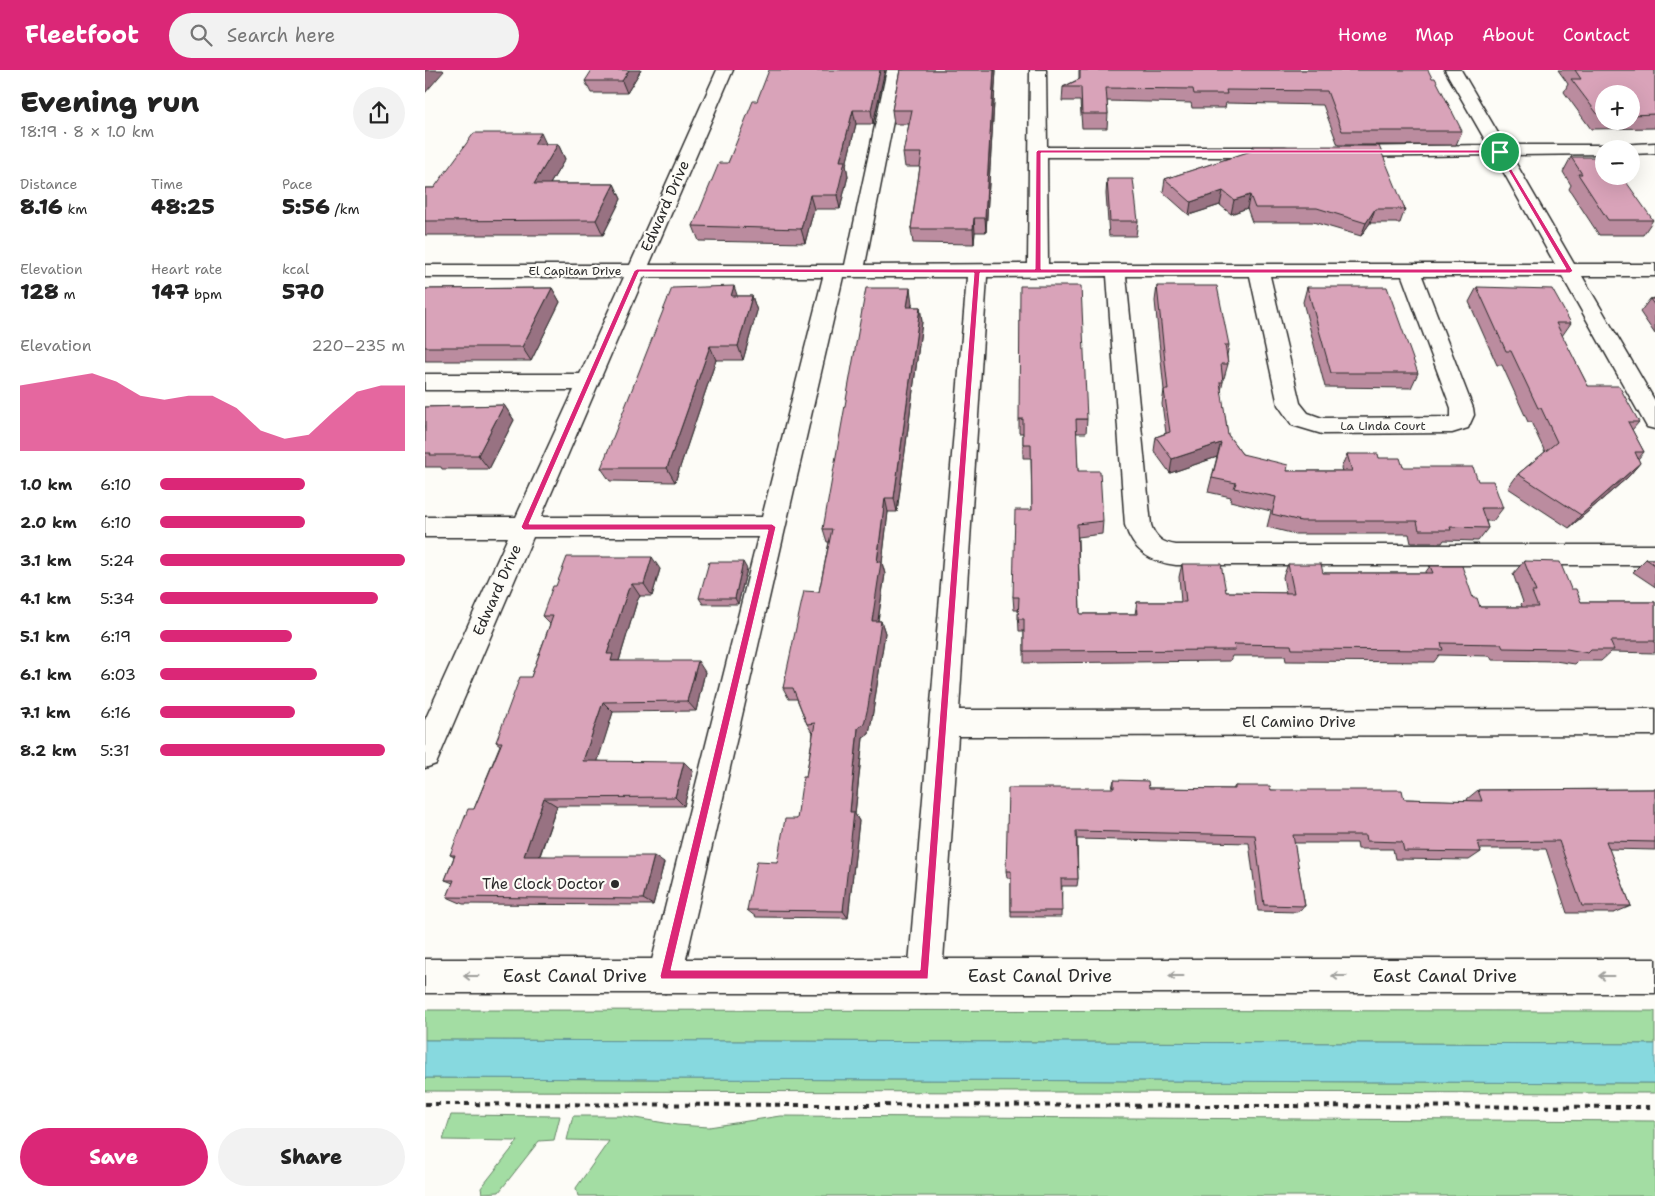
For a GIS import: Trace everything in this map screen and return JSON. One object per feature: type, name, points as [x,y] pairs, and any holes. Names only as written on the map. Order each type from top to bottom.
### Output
[{"type":"street","name":"Edward Drive","points":[[425,754],[433,715],[524,527],[725,70]]},
{"type":"street","points":[[665,976],[772,527],[844,271],[895,70]]},
{"type":"street","points":[[1038,70],[1038,271]]},
{"type":"street","points":[[1453,70],[1570,271],[1648,395],[1655,421]]},
{"type":"street","points":[[1640,148],[1655,148]]},
{"type":"street","points":[[1332,152],[1500,152],[1595,149]]},
{"type":"street","points":[[1038,152],[1302,152]]},
{"type":"street","name":"El Capitan Drive","points":[[425,271],[1655,270]]},
{"type":"street","points":[[925,976],[977,271]]},
{"type":"street","points":[[1116,271],[1138,525],[1142,538],[1151,548],[1177,555],[1655,555]]},
{"type":"street","name":"La Linda Court","points":[[1259,271],[1289,405],[1300,419],[1322,426],[1452,425],[1460,422],[1463,415],[1462,408],[1409,271]]},
{"type":"street","points":[[425,382],[588,382]]},
{"type":"street","points":[[425,526],[772,527]]},
{"type":"street","name":"El Camino Drive","points":[[943,723],[1655,722]]},
{"type":"street","name":"East Canal Drive","points":[[425,976],[1655,976]]},
{"type":"path","points":[[425,1104],[1655,1107]]},
{"type":"green space","points":[[425,1010],[1655,1011],[1655,1044],[425,1040]]},
{"type":"green space","points":[[425,1078],[1655,1083],[1655,1093],[425,1091]]},
{"type":"green space","points":[[451,1115],[560,1116],[554,1140],[539,1141],[499,1192],[482,1193],[481,1188],[518,1141],[443,1140]]},
{"type":"green space","points":[[573,1116],[623,1116],[677,1125],[709,1127],[780,1116],[1655,1121],[1655,1196],[578,1196],[576,1188],[609,1141],[567,1140]]},
{"type":"water","points":[[425,1040],[1655,1044],[1655,1083],[425,1078]]},
{"type":"building","points":[[592,70],[629,70],[622,81],[585,81]]},
{"type":"building","points":[[769,70],[880,70],[871,110],[853,110],[840,161],[845,161],[837,195],[810,195],[801,229],[693,226],[719,163],[728,163],[753,101],[757,101]]},
{"type":"building","points":[[900,70],[994,70],[985,218],[974,218],[973,229],[911,229],[922,153],[903,153],[912,110],[892,110]]},
{"type":"building","points":[[1080,70],[1428,70],[1432,78],[1435,78],[1462,131],[1342,131],[1327,91],[1226,90],[1227,94],[1194,94],[1193,89],[1106,88],[1108,114],[1082,114],[1081,87],[1063,87],[1080,79]]},
{"type":"building","points":[[1575,70],[1655,70],[1655,114],[1640,115],[1640,85],[1595,85],[1595,111],[1571,79],[1581,79]]},
{"type":"building","points":[[474,133],[541,133],[534,144],[558,144],[534,184],[614,184],[596,220],[425,221],[425,188],[434,188]]},
{"type":"building","points":[[1253,146],[1379,146],[1405,209],[1375,209],[1366,223],[1317,208],[1255,208],[1250,195],[1234,200],[1223,191],[1191,202],[1165,179],[1254,150]]},
{"type":"building","points":[[1571,157],[1595,157],[1595,185],[1628,185],[1653,220],[1608,220],[1578,174],[1582,174]]},
{"type":"building","points":[[1107,179],[1133,179],[1138,221],[1110,221]]},
{"type":"building","points":[[734,286],[731,296],[752,296],[738,346],[710,346],[667,468],[601,468],[672,288]]},
{"type":"building","points":[[1020,286],[1081,286],[1087,419],[1076,419],[1078,471],[1100,471],[1103,521],[1077,524],[1080,614],[1138,614],[1137,602],[1186,602],[1182,564],[1221,564],[1226,592],[1294,593],[1288,564],[1321,564],[1323,573],[1433,573],[1430,566],[1462,566],[1473,598],[1477,598],[1480,607],[1538,607],[1532,592],[1536,592],[1524,561],[1560,562],[1571,589],[1576,589],[1581,602],[1655,602],[1655,641],[1610,641],[1614,650],[1591,650],[1588,653],[1567,649],[1503,648],[1501,644],[1441,643],[1443,650],[1292,649],[1291,645],[1234,644],[1235,650],[1024,651],[1024,619],[1018,619],[1019,597],[1013,597],[1015,510],[1032,510],[1031,444],[1023,444],[1023,419],[1019,419]]},
{"type":"building","points":[[1157,286],[1217,286],[1229,345],[1225,345],[1228,364],[1221,364],[1223,382],[1220,382],[1228,435],[1242,454],[1288,465],[1287,471],[1352,471],[1347,454],[1378,454],[1379,458],[1400,458],[1403,467],[1473,467],[1478,481],[1493,481],[1503,508],[1481,508],[1488,528],[1450,527],[1451,530],[1419,530],[1417,521],[1301,521],[1272,514],[1276,497],[1234,488],[1236,483],[1212,478],[1221,443],[1172,459],[1156,437],[1170,432],[1164,390],[1168,390]]},
{"type":"building","points":[[1307,287],[1387,287],[1418,373],[1331,373]]},
{"type":"building","points":[[1477,287],[1552,289],[1571,323],[1556,323],[1588,386],[1619,386],[1639,422],[1628,422],[1644,452],[1635,452],[1640,463],[1581,515],[1518,474],[1557,442],[1541,408],[1538,408],[1511,351],[1506,351]]},
{"type":"building","points":[[552,288],[522,347],[425,347],[425,289]]},
{"type":"building","points":[[866,288],[910,288],[907,307],[920,307],[894,498],[885,498],[877,562],[881,562],[872,621],[881,621],[868,707],[864,724],[858,728],[850,812],[854,812],[843,911],[747,910],[757,861],[777,862],[785,819],[797,819],[803,777],[806,777],[815,723],[807,724],[793,688],[783,688],[804,591],[819,592],[832,529],[823,529]]},
{"type":"building","points":[[1650,299],[1655,299],[1655,306]]},
{"type":"building","points":[[504,405],[478,455],[430,455],[431,453],[425,453],[425,407]]},
{"type":"building","points":[[567,557],[652,557],[644,584],[632,584],[628,590],[607,654],[613,654],[611,661],[698,661],[687,701],[603,702],[583,761],[684,762],[675,797],[544,798],[524,856],[654,856],[643,899],[447,897],[454,880],[445,880],[455,855],[450,855],[468,809],[474,809],[502,742],[496,742],[520,677],[531,677],[553,616],[542,616],[553,586],[556,586]]},
{"type":"building","points":[[1646,559],[1655,559],[1655,565]]},
{"type":"building","points":[[709,562],[743,562],[735,598],[699,598]]},
{"type":"building","points":[[1114,780],[1148,781],[1149,788],[1235,789],[1235,786],[1270,786],[1271,790],[1402,790],[1404,799],[1482,801],[1478,790],[1655,789],[1655,842],[1606,841],[1631,906],[1582,906],[1559,841],[1478,842],[1481,852],[1404,851],[1402,842],[1367,841],[1366,835],[1293,835],[1305,906],[1264,905],[1255,835],[1076,831],[1078,879],[1061,879],[1062,911],[1011,911],[1011,871],[1006,871],[1008,788],[1114,788]]},
{"type":"place","name":"The Clock Doctor","points":[[615,884]]},
{"type":"route","points":[[1500,152],[1038,152],[1038,271],[977,271],[637,271],[524,527],[772,527],[665,976],[925,976],[977,271],[1038,271],[1570,271],[1500,152]]}]
